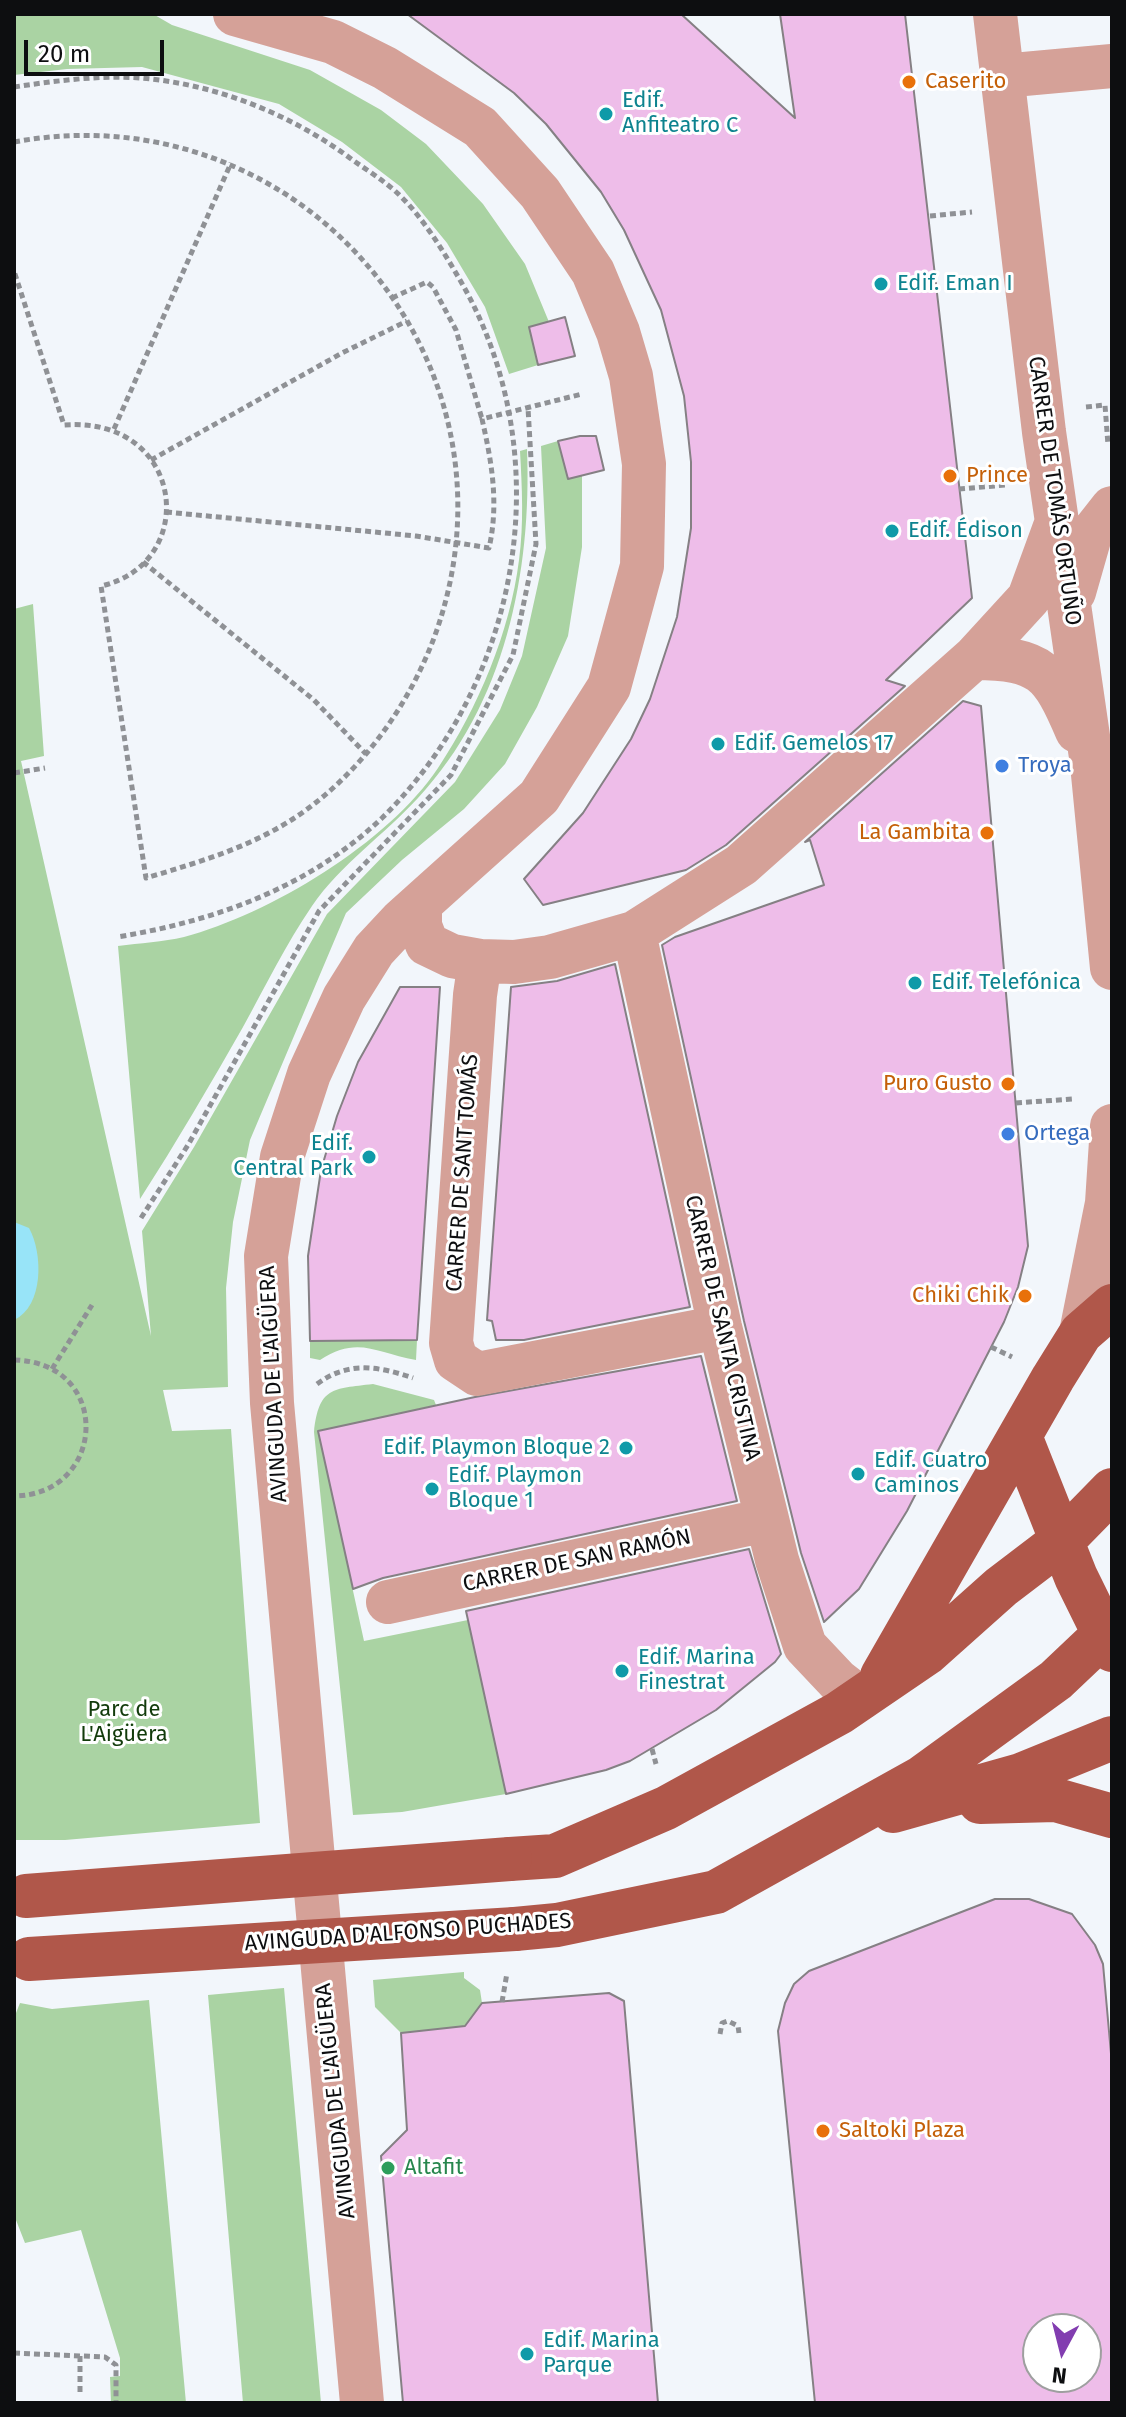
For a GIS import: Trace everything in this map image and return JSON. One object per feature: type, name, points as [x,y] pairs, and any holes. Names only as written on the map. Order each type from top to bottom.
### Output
[{"type":"main road","points":[[868,1693],[1020,1436],[1102,1320]]},
{"type":"main road","points":[[1020,1436],[1064,1539],[1076,1577],[1110,1637]]},
{"type":"main road","points":[[20,1895],[555,1856],[666,1808],[868,1693],[927,1653],[1001,1587],[1064,1539],[1112,1490]]},
{"type":"main road","name":"AVINGUDA D'ALFONSO PUCHADES","points":[[22,1958],[515,1929],[557,1925],[716,1892],[921,1778],[1110,1637]]},
{"type":"main road","points":[[844,1823],[1021,1775],[1112,1738]]},
{"type":"main road","points":[[918,1805],[1056,1800],[1112,1816]]},
{"type":"street","name":"AVINGUDA DE L'AIGÜERA","points":[[235,14],[333,42],[385,68],[480,127],[540,193],[593,272],[631,376],[644,464],[642,566],[609,687],[539,797],[420,904],[374,950],[344,998],[309,1074],[282,1157],[266,1256],[272,1403],[362,2403]]},
{"type":"street","name":"CARRER DE TOMÀS ORTUÑO","points":[[995,14],[1044,432],[1092,764],[1112,991]]},
{"type":"street","points":[[1002,76],[1112,66]]},
{"type":"street","points":[[1044,432],[1057,458],[1079,481],[1112,486]]},
{"type":"street","points":[[1071,607],[1078,567],[1090,536],[1112,508]]},
{"type":"street","points":[[420,904],[420,926],[427,944],[452,956],[480,961],[514,962],[550,957],[634,933],[741,865],[974,658],[1029,598],[1058,520]]},
{"type":"street","points":[[974,658],[1000,658],[1041,669],[1057,689],[1092,764]]},
{"type":"street","name":"CARRER DE SANTA CRISTINA","points":[[634,933],[720,1327],[766,1520],[805,1646],[838,1681],[868,1693]]},
{"type":"street","name":"CARRER DE SANT TOMÁS","points":[[477,1374],[456,1360],[451,1343],[475,995],[480,961]]},
{"type":"street","points":[[1102,1320],[1112,1126]]},
{"type":"street","points":[[477,1374],[720,1327]]},
{"type":"street","name":"CARRER DE SAN RAMÓN","points":[[388,1602],[766,1520]]},
{"type":"path","points":[[14,87],[68,79],[154,80],[208,91],[276,112],[337,148],[395,191],[441,247],[477,310],[502,378],[514,443],[517,503],[513,561],[501,619],[475,687],[455,726],[421,774],[381,818],[336,856],[285,886],[232,911],[175,927],[117,937]]},
{"type":"path","points":[[14,142],[59,134],[147,139],[231,163],[307,207],[371,267],[392,298],[419,340],[450,422],[460,509],[456,544],[449,595],[419,678],[366,754],[307,810],[230,854],[146,878],[101,586],[115,583],[143,562],[156,547],[166,512],[166,494],[141,445],[114,429],[92,423],[64,425],[14,271]]},
{"type":"path","points":[[114,429],[231,163]]},
{"type":"path","points":[[166,512],[400,535],[489,548],[495,486],[482,419],[456,330],[433,287],[427,282],[392,298]]},
{"type":"path","points":[[151,460],[342,353],[407,321]]},
{"type":"path","points":[[482,419],[582,394]]},
{"type":"path","points":[[141,1218],[188,1145],[319,911],[451,775],[513,655],[536,544],[528,408]]},
{"type":"path","points":[[143,562],[314,700],[366,754]]},
{"type":"path","points":[[14,773],[45,768]]},
{"type":"path","points":[[1016,1103],[1072,1099]]},
{"type":"path","points":[[52,1369],[92,1305]]},
{"type":"path","points":[[14,1360],[38,1360],[71,1382],[87,1418],[81,1457],[55,1487],[14,1496]]},
{"type":"path","points":[[272,1403],[298,1401],[331,1374],[358,1366],[391,1371],[425,1382],[477,1374]]},
{"type":"path","points":[[720,2034],[722,2023],[728,2021],[738,2026],[739,2033]]},
{"type":"path","points":[[14,2353],[105,2357],[116,2365],[116,2403]]},
{"type":"path","points":[[80,2356],[80,2396]]},
{"type":"green space","points":[[14,14],[153,14],[172,25],[310,70],[381,110],[426,144],[483,204],[525,264],[549,322],[538,365],[509,374],[485,307],[447,243],[401,187],[342,142],[279,104],[142,67],[67,69],[14,75]]},
{"type":"green space","name":"Parc de L'Aigüera","points":[[558,441],[568,479],[582,475],[582,547],[568,636],[537,707],[505,764],[464,809],[402,860],[346,913],[250,1140],[233,1222],[226,1288],[228,1387],[163,1390],[172,1431],[231,1429],[260,1823],[65,1840],[14,1840],[14,609],[33,604],[44,756],[21,761],[151,1336],[142,1231],[194,1147],[327,914],[455,782],[500,710],[522,656],[546,548],[541,446]]},
{"type":"green space","points":[[527,449],[524,542],[518,589],[492,679],[472,722],[448,761],[418,798],[336,877],[312,906],[140,1199],[118,946],[184,937],[218,926],[289,893],[358,848],[416,796],[453,745],[479,695],[500,642],[519,560],[522,519],[520,451]]},
{"type":"green space","points":[[417,1340],[416,1360],[357,1347],[345,1348],[320,1360],[310,1358],[310,1341]]},
{"type":"green space","points":[[373,1384],[434,1400],[436,1405],[318,1431],[364,1641],[468,1620],[506,1794],[402,1812],[353,1815],[314,1432],[320,1406],[330,1393]]},
{"type":"green space","points":[[464,1972],[464,1978],[480,1990],[482,2003],[465,2026],[401,2033],[375,2007],[373,1980]]},
{"type":"green space","points":[[284,1988],[321,2403],[243,2403],[208,1995]]},
{"type":"green space","points":[[149,2000],[186,2403],[111,2403],[110,2377],[120,2376],[120,2358],[81,2230],[25,2243],[14,2215],[14,2018],[20,2003],[52,2009]]},
{"type":"water","points":[[14,1222],[29,1228],[34,1239],[38,1278],[31,1303],[14,1320]]},
{"type":"building","points":[[407,14],[681,14],[795,118],[780,14],[905,14],[972,598],[886,680],[905,686],[726,845],[686,870],[543,905],[524,879],[583,813],[631,739],[650,699],[677,617],[691,528],[691,462],[684,396],[661,310],[624,230],[601,192],[546,124],[514,93]]},
{"type":"building","points":[[565,317],[575,356],[538,365],[529,327]]},
{"type":"building","points":[[596,436],[604,470],[568,479],[558,441]]},
{"type":"building","points":[[963,701],[981,706],[1028,1246],[1018,1287],[1004,1322],[907,1511],[859,1589],[824,1622],[801,1553],[744,1321],[662,945],[675,937],[824,885],[810,840],[805,842]]},
{"type":"building","points":[[615,964],[690,1307],[524,1340],[496,1340],[492,1321],[487,1320],[511,987],[557,981]]},
{"type":"building","name":"Edif. Central Park","points":[[400,987],[440,987],[417,1340],[310,1341],[308,1256],[321,1170],[358,1062]]},
{"type":"building","points":[[701,1356],[737,1501],[383,1578],[353,1589],[318,1431],[475,1397]]},
{"type":"building","name":"Edif. Marina Finestrat","points":[[749,1549],[781,1654],[775,1662],[716,1710],[630,1761],[606,1770],[506,1794],[466,1611]]},
{"type":"building","points":[[995,1899],[1029,1899],[1072,1914],[1095,1945],[1103,1964],[1112,2065],[1112,2403],[815,2403],[778,2031],[794,1984],[809,1971]]},
{"type":"building","points":[[609,1993],[624,2001],[658,2403],[403,2403],[381,2156],[407,2130],[401,2033],[465,2026],[482,2003]]},
{"type":"place","name":"Caserito","points":[[909,82]]},
{"type":"place","name":"Edif. Anfiteatro C","points":[[606,114]]},
{"type":"place","name":"Edif. Eman I","points":[[881,284]]},
{"type":"place","name":"Prince","points":[[950,476]]},
{"type":"place","name":"Edif. Édison","points":[[892,531]]},
{"type":"place","name":"Edif. Gemelos 17","points":[[718,744]]},
{"type":"place","name":"Troya","points":[[1002,766]]},
{"type":"place","name":"La Gambita","points":[[987,833]]},
{"type":"place","name":"Edif. Telefónica","points":[[915,983]]},
{"type":"place","name":"Puro Gusto","points":[[1008,1084]]},
{"type":"place","name":"Ortega","points":[[1008,1134]]},
{"type":"place","name":"Edif. Central Park","points":[[369,1157]]},
{"type":"place","name":"Chiki Chik","points":[[1025,1296]]},
{"type":"place","name":"Edif. Playmon Bloque 2","points":[[626,1448]]},
{"type":"place","name":"Edif. Cuatro Caminos","points":[[858,1474]]},
{"type":"place","name":"Edif. Playmon Bloque 1","points":[[432,1489]]},
{"type":"place","name":"Edif. Marina Finestrat","points":[[622,1671]]},
{"type":"place","name":"Saltoki Plaza","points":[[823,2131]]},
{"type":"place","name":"Altafit","points":[[388,2168]]},
{"type":"place","name":"Edif. Marina Parque","points":[[527,2354]]}]
